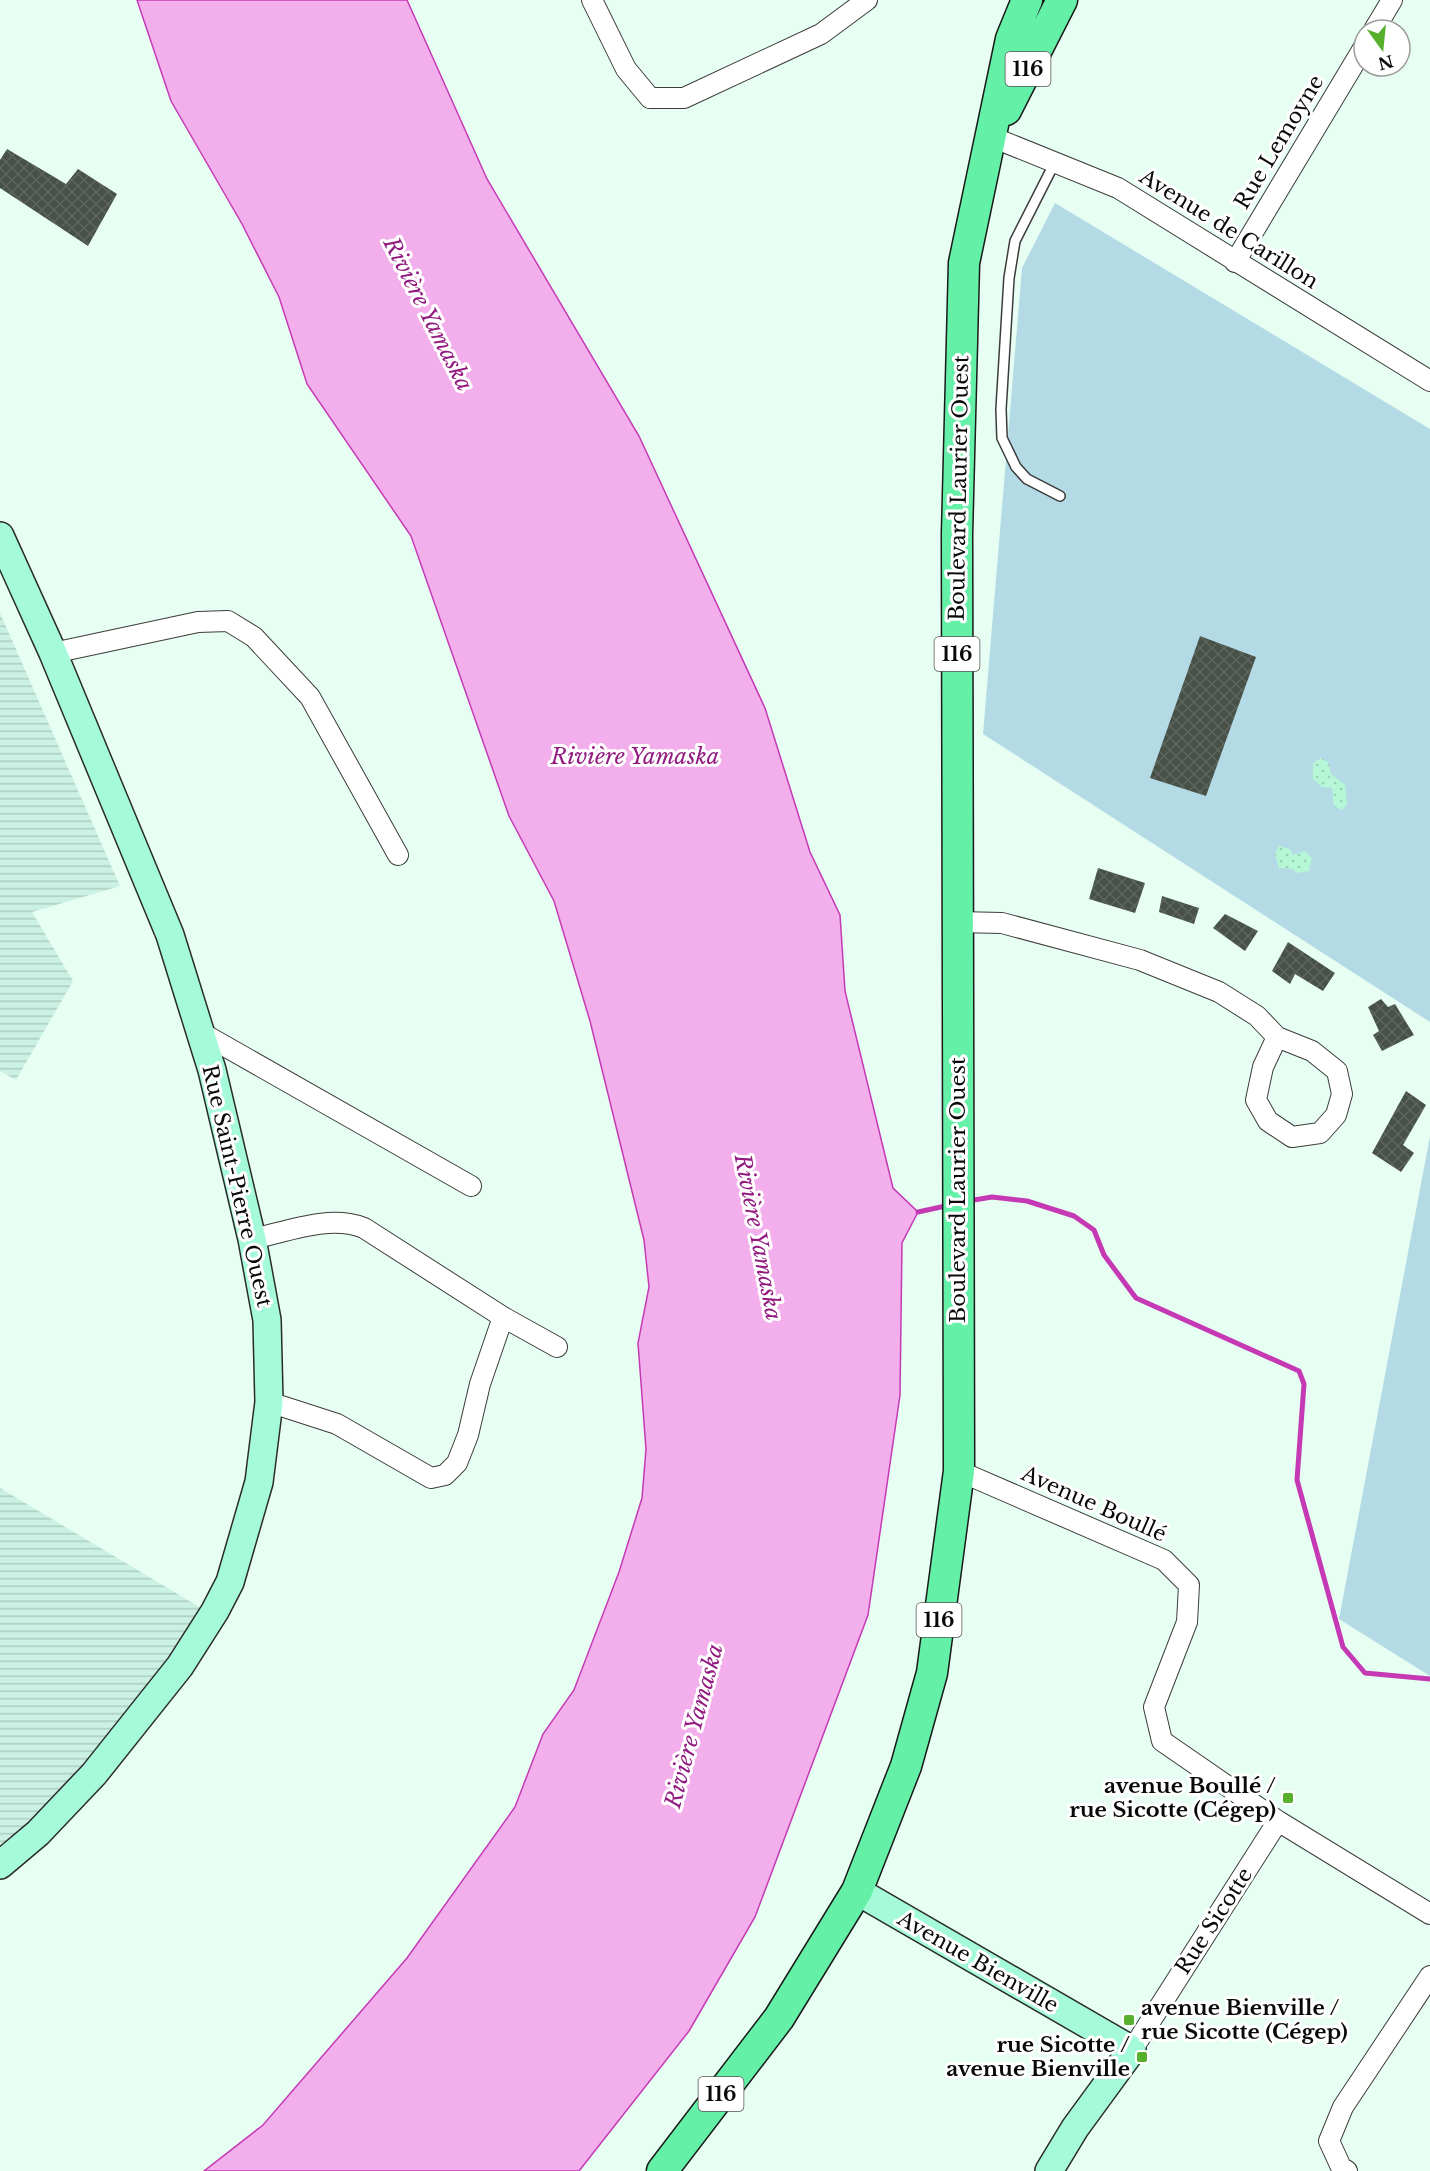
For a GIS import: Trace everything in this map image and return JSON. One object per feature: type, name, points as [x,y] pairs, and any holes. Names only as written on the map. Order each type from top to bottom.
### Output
[{"type":"main road","name":"Boulevard Laurier Ouest","points":[[663,2171],[779,2018],[857,1891],[906,1766],[932,1673],[959,1471],[957,534],[964,263],[1011,39],[1027,0]]},
{"type":"main road","name":"Boulevard Laurier Ouest","points":[[992,137],[1050,29],[1062,0]]},
{"type":"street","points":[[592,0],[626,69],[650,98],[684,98],[821,34],[867,0]]},
{"type":"street","points":[[1381,18],[1392,0]]},
{"type":"street","name":"Rue Lemoyne","points":[[1234,262],[1352,67]]},
{"type":"street","name":"Avenue de Carillon","points":[[992,137],[1118,188],[1234,262],[1430,381]]},
{"type":"street","name":"Rue Saint-Pierre Ouest","points":[[0,536],[53,653],[170,935],[200,1032],[252,1239],[267,1320],[269,1402],[259,1482],[230,1582],[215,1611],[180,1666],[94,1774],[38,1833],[0,1865]]},
{"type":"street","points":[[53,653],[198,622],[228,621],[254,637],[310,697],[398,855]]},
{"type":"street","points":[[957,922],[1002,923],[1140,960],[1219,992],[1257,1016],[1277,1037],[1312,1051],[1337,1071],[1342,1094],[1336,1115],[1320,1133],[1292,1137],[1268,1122],[1256,1100],[1263,1067],[1277,1037]]},
{"type":"street","name":"Rue Saint-Pierre Ouest","points":[[200,1032],[471,1186]]},
{"type":"street","points":[[252,1239],[326,1223],[348,1222],[364,1228],[503,1317],[557,1347]]},
{"type":"street","points":[[269,1402],[337,1424],[432,1478],[445,1475],[457,1463],[468,1435],[480,1384],[503,1317]]},
{"type":"street","name":"Avenue Boullé","points":[[959,1471],[1164,1560],[1189,1585],[1187,1622],[1154,1707],[1162,1741],[1278,1821],[1430,1914]]},
{"type":"street","name":"Rue Sicotte","points":[[1049,2171],[1076,2128],[1132,2050],[1278,1821]]},
{"type":"street","name":"Avenue Bienville","points":[[857,1891],[1132,2050]]},
{"type":"street","points":[[1347,2171],[1341,2167],[1329,2141],[1343,2107],[1430,1976]]},
{"type":"lane","points":[[1055,161],[1015,241],[1009,278],[1000,409],[1002,438],[1016,467],[1027,479],[1060,496]]},
{"type":"shaded area","points":[[1055,203],[1430,429],[1430,1022],[983,734],[1022,268]]},
{"type":"shaded area","points":[[0,613],[120,886],[32,912],[73,981],[16,1080],[0,1071]]},
{"type":"shaded area","points":[[1430,1136],[1430,1676],[1339,1619]]},
{"type":"shaded area","points":[[0,1488],[201,1608],[145,1698],[23,1836],[0,1856]]},
{"type":"sand","points":[[1321,758],[1328,762],[1331,774],[1345,785],[1347,804],[1342,810],[1334,806],[1332,788],[1322,787],[1313,779],[1313,763]]},
{"type":"sand","points":[[1279,846],[1290,849],[1293,855],[1305,851],[1312,858],[1309,871],[1297,873],[1293,869],[1279,868],[1275,854]]},
{"type":"water","name":"Rivière Yamaska","points":[[137,0],[407,0],[487,179],[639,436],[765,708],[810,852],[840,915],[845,991],[893,1188],[918,1212],[902,1243],[900,1395],[868,1615],[755,1917],[689,2031],[579,2171],[204,2171],[263,2125],[407,1958],[515,1807],[543,1734],[574,1690],[619,1572],[642,1498],[646,1449],[638,1343],[649,1287],[644,1240],[590,1021],[554,901],[509,816],[411,536],[307,384],[279,297],[242,224],[171,101]]},
{"type":"building","points":[[7,149],[66,184],[78,169],[117,194],[88,246],[0,188],[0,160]]},
{"type":"building","points":[[1200,636],[1256,657],[1206,796],[1150,778]]},
{"type":"building","points":[[1098,868],[1145,883],[1135,913],[1089,899]]},
{"type":"building","points":[[1162,896],[1199,908],[1194,924],[1159,912]]},
{"type":"building","points":[[1225,914],[1258,931],[1245,951],[1213,928]]},
{"type":"building","points":[[1288,942],[1335,973],[1323,991],[1295,974],[1290,984],[1272,971]]},
{"type":"building","points":[[1381,999],[1388,1007],[1395,1004],[1414,1035],[1382,1051],[1373,1035],[1379,1031],[1368,1007]]},
{"type":"building","points":[[1406,1091],[1426,1105],[1403,1145],[1414,1153],[1401,1172],[1372,1153]]},
{"type":"waterway","points":[[968,1201],[992,1197],[1027,1201],[1074,1216],[1094,1230],[1104,1255],[1136,1298],[1299,1371],[1304,1384],[1297,1480],[1343,1647],[1365,1673],[1430,1679]]},
{"type":"waterway","points":[[918,1212],[950,1205]]},
{"type":"place","name":"avenue Boullé / rue Sicotte (Cégep)","points":[[1288,1798]]},
{"type":"place","name":"avenue Bienville / rue Sicotte (Cégep)","points":[[1129,2020]]},
{"type":"place","name":"rue Sicotte / avenue Bienville","points":[[1142,2057]]}]
